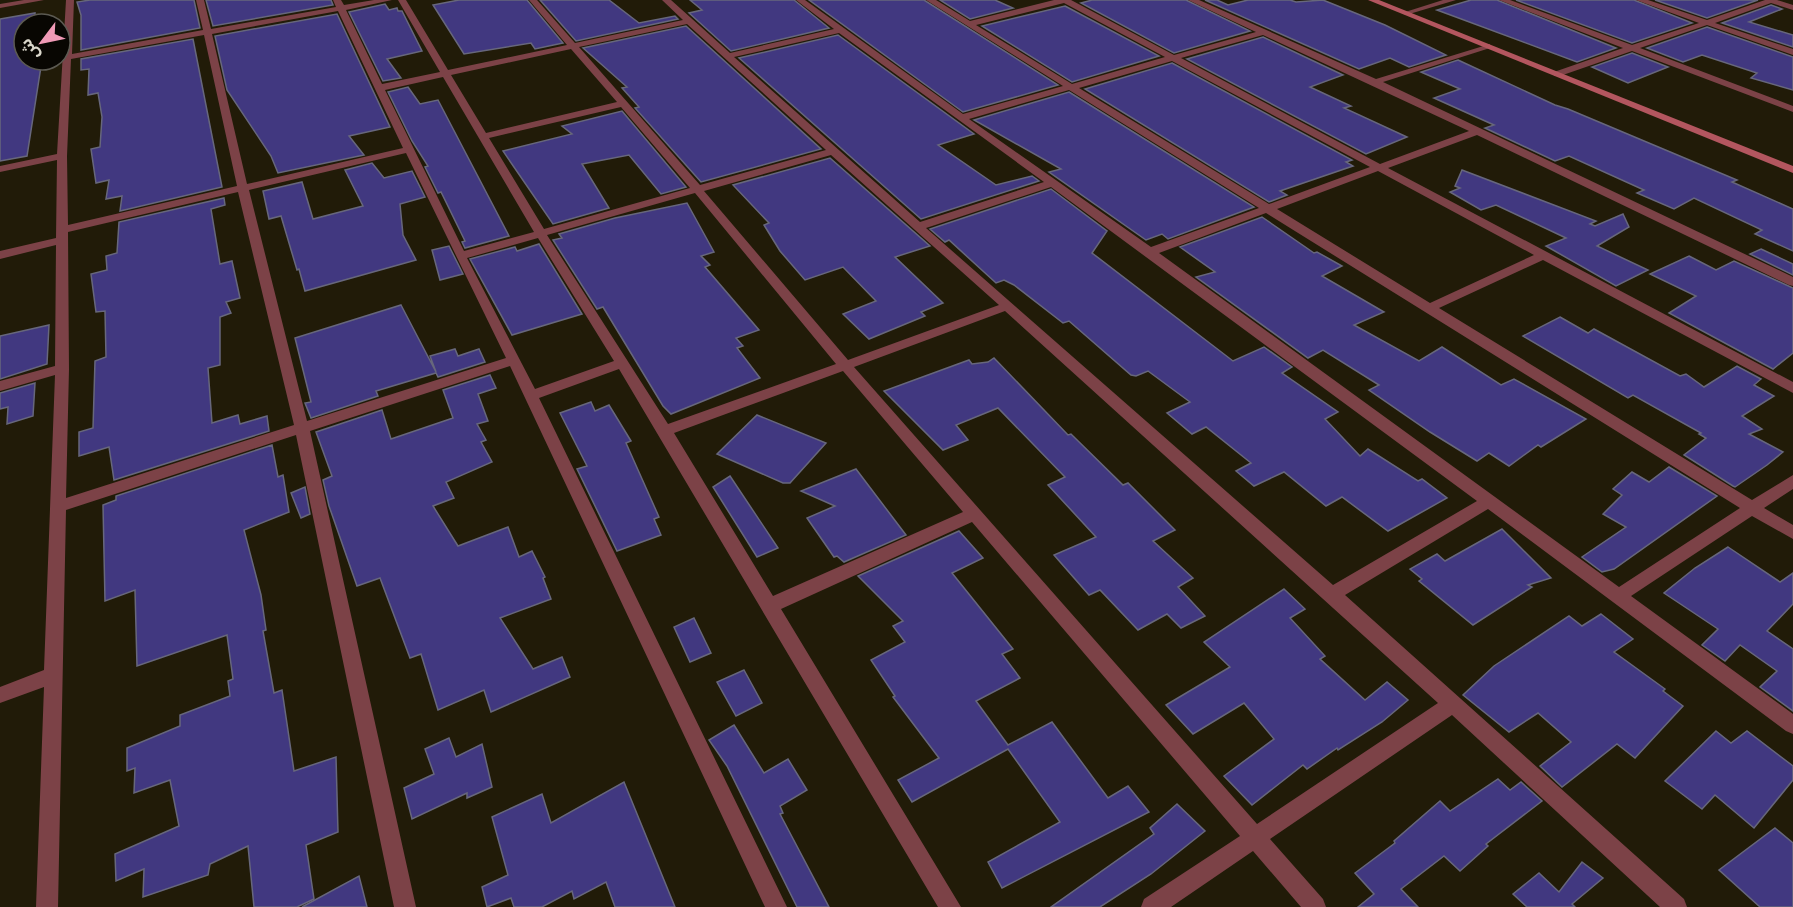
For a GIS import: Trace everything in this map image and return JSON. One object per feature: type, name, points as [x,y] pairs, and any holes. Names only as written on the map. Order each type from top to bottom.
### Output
[{"type":"main road","points":[[1372,0],[1793,170]]},
{"type":"street","points":[[0,6],[40,0]]},
{"type":"street","points":[[201,0],[243,189],[302,429],[405,907]]},
{"type":"street","points":[[72,56],[207,32],[339,4],[388,0]]},
{"type":"street","points":[[402,0],[485,136],[541,234],[665,431],[950,907]]},
{"type":"street","points":[[533,0],[698,190],[845,365],[1315,907]]},
{"type":"street","points":[[666,0],[1332,594],[1676,907]]},
{"type":"street","points":[[800,0],[1150,252],[1793,725]]},
{"type":"street","points":[[930,0],[1793,533]]},
{"type":"street","points":[[968,24],[1065,0],[1793,388]]},
{"type":"street","points":[[1192,0],[1375,82],[1793,282]]},
{"type":"street","points":[[1406,13],[1452,0]]},
{"type":"street","points":[[1503,0],[1793,109]]},
{"type":"street","points":[[1640,0],[1793,52]]},
{"type":"street","points":[[1557,74],[1771,0],[1793,8]]},
{"type":"street","points":[[339,4],[407,150],[514,360],[776,907]]},
{"type":"street","points":[[379,88],[689,21]]},
{"type":"street","points":[[728,56],[841,30]]},
{"type":"street","points":[[961,118],[1264,32]]},
{"type":"street","points":[[1375,82],[1487,46]]},
{"type":"street","points":[[46,907],[62,369],[62,156],[67,72]]},
{"type":"street","points":[[485,136],[622,104]]},
{"type":"street","points":[[1150,252],[1478,131]]},
{"type":"street","points":[[0,255],[62,235],[407,150]]},
{"type":"street","points":[[460,256],[833,151]]},
{"type":"street","points":[[0,169],[62,156]]},
{"type":"street","points":[[920,226],[1052,183]]},
{"type":"street","points":[[1429,308],[1543,255]]},
{"type":"street","points":[[665,431],[1008,306]]},
{"type":"street","points":[[59,506],[514,360]]},
{"type":"street","points":[[531,396],[622,363]]},
{"type":"street","points":[[0,386],[62,369]]},
{"type":"street","points":[[1617,597],[1793,481]]},
{"type":"street","points":[[1332,594],[1489,501]]},
{"type":"street","points":[[769,606],[975,514]]},
{"type":"street","points":[[0,695],[53,675]]},
{"type":"street","points":[[1152,907],[1452,704]]},
{"type":"building","points":[[194,0],[200,28],[81,50],[81,15],[77,2]]},
{"type":"building","points":[[206,0],[331,0],[333,5],[213,26]]},
{"type":"building","points":[[459,0],[527,0],[563,43],[535,49],[531,43],[464,54],[433,5]]},
{"type":"building","points":[[540,0],[609,0],[639,23],[675,16],[678,19],[576,41]]},
{"type":"building","points":[[690,0],[794,0],[829,28],[731,51],[689,13],[702,10]]},
{"type":"building","points":[[809,0],[924,0],[1058,85],[963,112]]},
{"type":"building","points":[[940,0],[995,0],[1013,8],[970,19]]},
{"type":"building","points":[[1092,0],[1186,0],[1250,31],[1174,53],[1081,3]]},
{"type":"building","points":[[1205,0],[1217,0],[1228,5],[1248,0],[1296,2],[1323,0],[1385,25],[1446,55],[1409,67],[1390,58],[1359,69]]},
{"type":"building","points":[[1471,0],[1497,0],[1616,48],[1577,62],[1437,10]]},
{"type":"building","points":[[1516,0],[1634,0],[1692,23],[1632,43]]},
{"type":"building","points":[[1655,0],[1758,0],[1707,18]]},
{"type":"building","points":[[385,4],[389,10],[397,8],[398,11],[402,11],[422,51],[387,59],[401,78],[383,81],[349,12]]},
{"type":"building","points":[[1771,5],[1782,9],[1749,22],[1793,35],[1793,47],[1722,23]]},
{"type":"building","points":[[1065,6],[1159,56],[1072,82],[982,26]]},
{"type":"building","points":[[337,14],[390,127],[349,136],[364,155],[278,173],[271,156],[227,90],[215,36]]},
{"type":"building","points":[[12,17],[12,72],[40,72],[27,156],[0,161],[0,19]]},
{"type":"building","points":[[686,26],[821,149],[701,182],[635,108],[639,107],[622,88],[627,87],[583,48]]},
{"type":"building","points":[[1707,27],[1793,57],[1793,90],[1751,78],[1757,73],[1702,55],[1683,62],[1647,48]]},
{"type":"building","points":[[838,35],[974,134],[938,145],[996,185],[1032,176],[1039,181],[921,219],[739,58]]},
{"type":"building","points":[[1263,37],[1343,75],[1310,87],[1351,106],[1344,108],[1407,137],[1366,154],[1187,59]]},
{"type":"building","points":[[193,39],[222,187],[120,211],[122,196],[106,199],[109,180],[96,183],[91,149],[100,147],[102,117],[98,93],[88,95],[89,69],[81,70],[81,59]]},
{"type":"building","points":[[1632,53],[1668,67],[1628,83],[1592,67]]},
{"type":"building","points":[[1458,60],[1555,105],[1737,180],[1732,182],[1793,209],[1793,251],[1755,234],[1762,230],[1694,198],[1674,209],[1637,193],[1644,190],[1569,156],[1555,161],[1485,128],[1494,125],[1434,98],[1460,89],[1421,72]]},
{"type":"building","points":[[1172,63],[1352,160],[1346,162],[1353,166],[1280,191],[1287,195],[1269,202],[1085,89]]},
{"type":"building","points":[[408,87],[420,104],[438,100],[509,236],[465,248],[462,242],[465,241],[441,192],[438,193],[425,167],[428,166],[412,141],[388,92]]},
{"type":"building","points":[[1069,92],[1254,207],[1168,239],[1162,234],[1146,240],[1049,172],[1061,169],[974,120]]},
{"type":"building","points":[[622,111],[686,187],[661,194],[629,155],[582,164],[609,208],[553,224],[503,151],[572,134],[562,126]]},
{"type":"building","points":[[830,158],[930,246],[895,257],[943,303],[921,312],[925,316],[869,339],[843,314],[876,301],[843,267],[805,280],[780,251],[764,225],[769,223],[733,185]]},
{"type":"building","points":[[372,163],[384,178],[412,171],[425,197],[400,204],[403,235],[416,260],[305,291],[281,216],[269,219],[263,191],[302,182],[313,219],[363,206],[345,170]]},
{"type":"building","points":[[1462,170],[1596,221],[1590,224],[1595,226],[1623,214],[1629,227],[1597,246],[1648,270],[1616,286],[1546,246],[1566,238],[1496,205],[1481,210],[1450,192],[1460,188],[1455,186]]},
{"type":"building","points":[[1051,189],[1107,231],[1092,253],[1233,361],[1264,347],[1292,367],[1282,373],[1338,412],[1325,419],[1360,456],[1368,449],[1418,481],[1422,479],[1447,498],[1388,531],[1342,497],[1326,506],[1284,472],[1254,486],[1236,471],[1251,463],[1206,427],[1192,434],[1167,413],[1190,402],[1148,371],[1136,376],[1131,375],[1069,321],[1063,323],[1014,285],[1004,280],[996,283],[949,240],[945,242],[930,229]]},
{"type":"building","points":[[224,198],[225,205],[211,209],[220,264],[232,261],[240,298],[226,302],[231,313],[220,317],[220,365],[208,368],[212,423],[238,415],[240,424],[267,416],[269,431],[114,480],[109,447],[79,456],[79,432],[93,428],[95,361],[106,357],[105,311],[96,312],[91,274],[107,270],[106,256],[117,253],[119,222]]},
{"type":"building","points":[[687,203],[714,252],[701,256],[710,265],[705,267],[759,330],[736,338],[743,346],[737,348],[760,378],[671,414],[663,406],[603,307],[597,309],[553,240],[562,238],[559,234],[615,218]]},
{"type":"building","points":[[1262,217],[1314,253],[1317,252],[1342,266],[1322,276],[1384,312],[1354,325],[1419,361],[1442,347],[1501,385],[1514,379],[1586,419],[1541,447],[1538,445],[1509,466],[1489,453],[1477,461],[1369,390],[1379,385],[1323,350],[1308,358],[1196,277],[1215,272],[1180,247]]},
{"type":"building","points":[[539,244],[582,314],[512,335],[470,259],[515,247],[517,251]]},
{"type":"building","points":[[449,246],[463,274],[440,280],[432,250]]},
{"type":"building","points":[[1761,249],[1793,264],[1793,275],[1750,254]]},
{"type":"building","points":[[1689,256],[1716,270],[1734,261],[1793,288],[1793,353],[1773,369],[1669,313],[1696,296],[1650,274]]},
{"type":"building","points":[[401,305],[436,372],[430,356],[455,349],[458,356],[479,349],[485,362],[438,377],[436,373],[376,391],[378,396],[311,418],[305,403],[311,402],[295,338]]},
{"type":"building","points":[[1560,317],[1588,333],[1594,329],[1680,376],[1686,374],[1704,387],[1737,366],[1761,379],[1754,385],[1774,396],[1742,416],[1762,429],[1749,434],[1783,452],[1735,487],[1733,486],[1684,455],[1706,438],[1699,434],[1701,433],[1633,395],[1628,398],[1523,336]]},
{"type":"building","points":[[49,325],[47,364],[0,379],[0,336]]},
{"type":"building","points":[[994,358],[1068,435],[1071,434],[1123,485],[1128,483],[1175,530],[1153,541],[1193,578],[1178,587],[1205,616],[1181,628],[1167,614],[1138,630],[1100,590],[1089,595],[1054,555],[1096,537],[1048,485],[1065,477],[998,408],[956,425],[968,440],[943,450],[884,391],[969,360],[972,364],[988,362]]},
{"type":"building","points":[[490,375],[496,388],[478,394],[488,421],[477,424],[486,440],[481,442],[492,462],[446,482],[454,498],[433,506],[458,546],[508,527],[519,557],[532,551],[545,577],[543,578],[551,599],[500,618],[533,669],[562,657],[570,677],[491,712],[484,690],[438,710],[421,654],[410,658],[380,578],[357,586],[329,506],[323,480],[332,476],[316,432],[382,410],[391,439],[453,418],[443,390]]},
{"type":"building","points":[[35,383],[33,416],[7,424],[8,407],[0,409],[0,393]]},
{"type":"building","points":[[591,402],[595,411],[609,405],[631,441],[626,443],[659,517],[654,519],[661,535],[617,551],[577,469],[587,466],[560,413]]},
{"type":"building","points":[[757,415],[826,443],[790,483],[783,483],[717,454]]},
{"type":"building","points":[[272,445],[278,477],[283,475],[289,512],[244,530],[261,595],[266,630],[263,631],[274,693],[282,690],[294,771],[336,757],[338,832],[306,845],[314,899],[297,907],[254,907],[248,846],[210,864],[208,875],[143,897],[144,869],[116,881],[115,854],[179,826],[170,780],[134,793],[135,768],[127,771],[127,748],[180,726],[180,715],[230,696],[228,681],[233,679],[227,635],[137,666],[135,590],[105,601],[103,505],[116,500],[116,496]]},
{"type":"building","points":[[1669,467],[1717,496],[1614,569],[1602,572],[1582,557],[1626,527],[1603,514],[1622,495],[1613,489],[1632,472],[1649,482]]},
{"type":"building","points":[[856,469],[906,535],[844,562],[837,556],[834,557],[807,518],[835,506],[801,491]]},
{"type":"building","points":[[730,476],[778,548],[757,557],[713,487]]},
{"type":"building","points":[[305,487],[310,514],[301,518],[291,493]]},
{"type":"building","points":[[1502,529],[1551,578],[1528,585],[1532,587],[1473,625],[1419,581],[1422,579],[1410,569],[1437,554],[1445,561]]},
{"type":"building","points":[[959,531],[983,558],[952,573],[1013,649],[1002,654],[1020,678],[976,701],[1008,745],[1052,722],[1108,798],[1128,786],[1149,812],[1002,888],[988,862],[1060,822],[1008,749],[912,802],[898,780],[939,758],[893,697],[895,696],[871,660],[905,642],[893,626],[903,621],[858,576]]},
{"type":"building","points":[[1728,547],[1780,582],[1793,573],[1793,604],[1767,631],[1793,649],[1793,711],[1760,687],[1777,671],[1740,645],[1725,661],[1702,645],[1718,629],[1664,593],[1695,568]]},
{"type":"building","points":[[1284,589],[1305,609],[1290,618],[1325,656],[1320,659],[1365,700],[1387,682],[1408,700],[1382,722],[1338,750],[1337,748],[1307,769],[1303,765],[1252,805],[1224,776],[1274,739],[1244,703],[1193,734],[1166,705],[1230,667],[1204,642]]},
{"type":"building","points":[[1601,614],[1633,639],[1614,652],[1665,689],[1663,691],[1683,706],[1635,758],[1617,744],[1562,787],[1540,766],[1571,742],[1538,713],[1509,732],[1463,695],[1494,666],[1569,616],[1582,626]]},
{"type":"building","points":[[694,618],[711,653],[690,662],[674,627]]},
{"type":"building","points":[[744,670],[762,703],[736,716],[717,682]]},
{"type":"building","points":[[734,725],[764,773],[788,759],[807,790],[780,806],[783,813],[780,814],[829,907],[797,907],[727,766],[709,740]]},
{"type":"building","points":[[1716,731],[1731,743],[1747,731],[1793,766],[1793,780],[1754,828],[1715,795],[1702,809],[1665,781]]},
{"type":"building","points":[[449,738],[456,757],[482,744],[492,787],[467,798],[467,793],[412,819],[404,788],[434,774],[425,749]]},
{"type":"building","points":[[1498,779],[1510,790],[1521,782],[1542,801],[1486,844],[1488,846],[1460,871],[1444,856],[1401,889],[1418,907],[1358,907],[1374,894],[1355,873],[1395,843],[1394,841],[1440,801],[1450,811]]},
{"type":"building","points":[[624,782],[675,907],[615,907],[606,882],[574,899],[572,891],[542,907],[514,907],[511,898],[487,907],[482,887],[508,875],[492,817],[542,794],[551,823]]},
{"type":"building","points":[[1177,804],[1205,831],[1151,874],[1100,907],[1051,907],[1154,834],[1150,828]]},
{"type":"building","points":[[1775,828],[1793,843],[1793,907],[1760,907],[1719,870]]},
{"type":"building","points":[[1582,862],[1603,878],[1572,904],[1575,907],[1527,907],[1513,894],[1539,873],[1559,892]]},
{"type":"building","points":[[359,876],[367,907],[302,907]]}]
